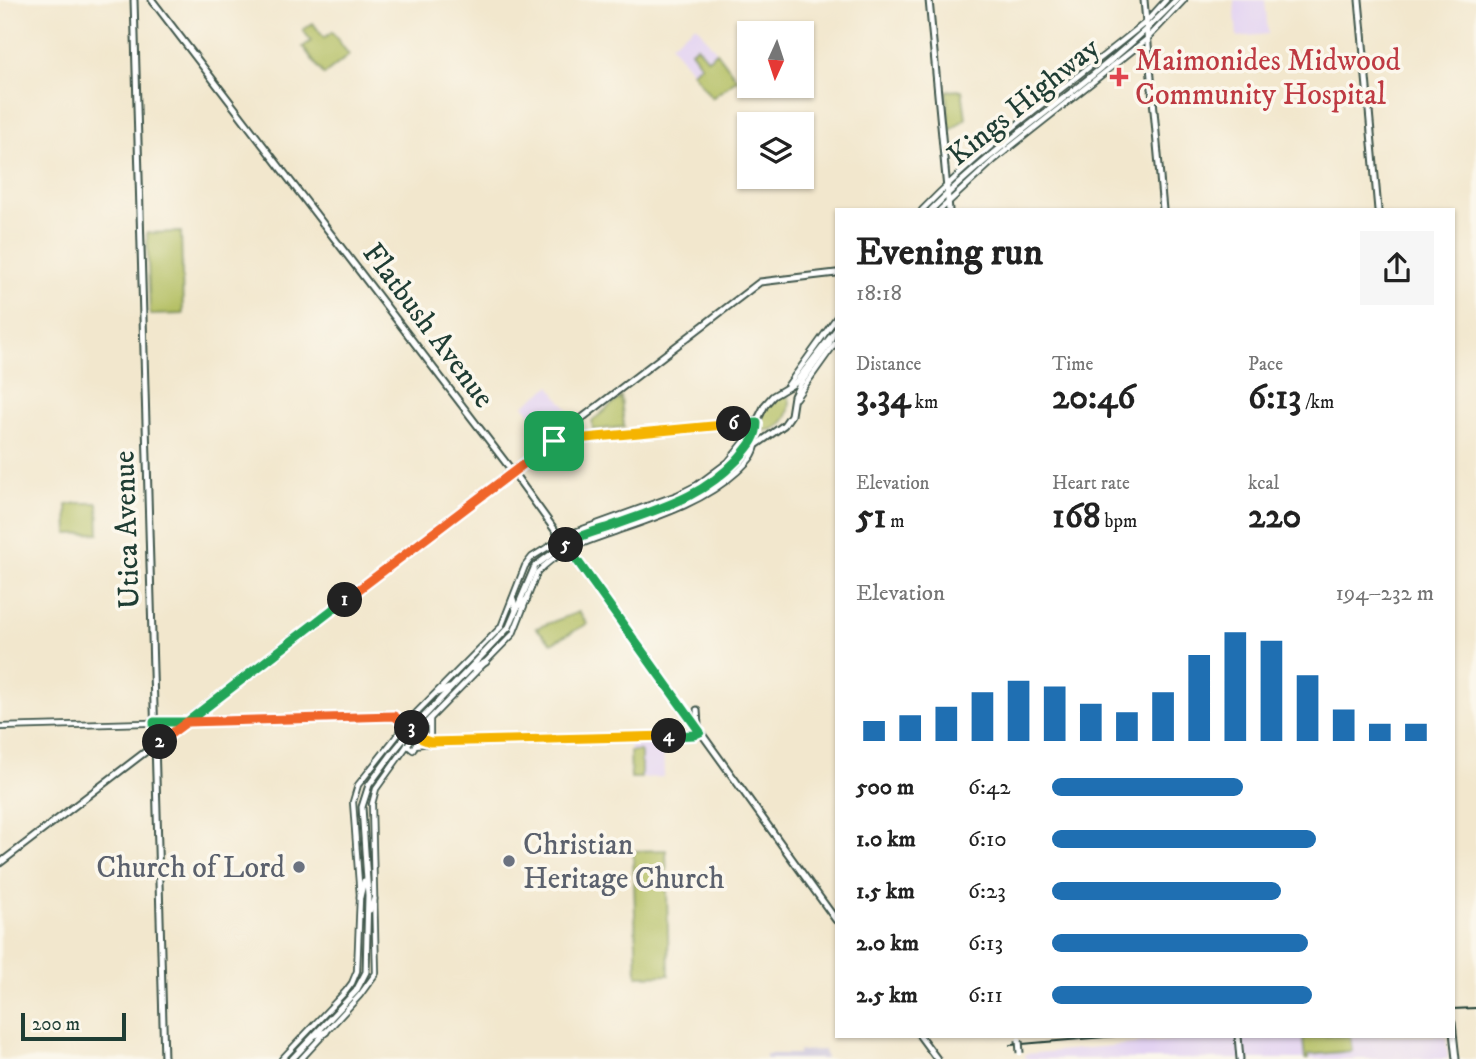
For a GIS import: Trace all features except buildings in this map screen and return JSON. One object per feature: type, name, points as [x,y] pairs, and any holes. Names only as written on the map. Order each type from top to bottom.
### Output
[{"type":"main road","name":"Flatbush Avenue","points":[[152,0],[513,472],[835,919]]},
{"type":"main road","points":[[929,0],[949,208]]},
{"type":"main road","points":[[1144,0],[1163,208]]},
{"type":"main road","name":"Kings Highway","points":[[933,208],[993,152],[1147,31],[1176,0]]},
{"type":"main road","points":[[1359,0],[1378,208]]},
{"type":"main road","name":"Utica Avenue","points":[[133,1],[164,1059]]},
{"type":"main road","points":[[0,863],[760,282],[835,272]]},
{"type":"main road","points":[[292,1059],[361,984],[367,964],[368,916],[361,815],[363,798],[373,779],[412,728],[509,628],[535,566],[565,544],[692,496],[717,480],[751,443],[765,405],[795,383],[835,336]]},
{"type":"main road","points":[[717,480],[721,480],[733,470],[756,445],[789,419],[800,384],[835,336]]},
{"type":"main road","points":[[781,391],[794,402]]},
{"type":"main road","points":[[554,441],[757,423]]},
{"type":"main road","points":[[757,423],[762,431],[771,434]]},
{"type":"main road","points":[[513,598],[516,610]]},
{"type":"main road","points":[[516,610],[527,599]]},
{"type":"main road","points":[[467,672],[485,662]]},
{"type":"main road","points":[[437,693],[452,687]]},
{"type":"main road","points":[[697,710],[699,730]]},
{"type":"main road","points":[[360,897],[366,875]]},
{"type":"main road","points":[[368,916],[374,899]]},
{"type":"main road","points":[[312,1037],[326,1031]]},
{"type":"main road","points":[[921,1038],[937,1059]]},
{"type":"main road","points":[[1019,1038],[1020,1056]]},
{"type":"main road","points":[[1238,1038],[1240,1059]]},
{"type":"main road","points":[[1454,1038],[1456,1059]]},
{"type":"street","name":"Kings Highway","points":[[924,208],[947,185],[1146,22],[1166,0]]},
{"type":"street","name":"Kings Highway","points":[[942,208],[1026,134],[1147,39],[1184,0]]},
{"type":"street","points":[[781,391],[790,383],[835,319]]},
{"type":"street","points":[[282,1059],[352,983],[356,971],[360,897],[353,811],[358,785],[412,728],[437,693],[501,627],[525,566],[533,557],[697,485],[734,457],[753,433],[757,423]]},
{"type":"street","points":[[301,1059],[362,994],[376,973],[372,803],[376,789],[407,745],[412,728],[430,719],[513,634],[537,573],[565,544],[691,503],[713,491],[752,457],[756,445]]},
{"type":"street","points":[[0,727],[394,716],[430,742]]},
{"type":"street","points":[[430,719],[430,742]]},
{"type":"street","points":[[407,745],[413,750],[415,745],[430,742],[694,735],[699,730]]},
{"type":"shaded area","points":[[1234,0],[1265,0],[1268,34],[1237,37]]},
{"type":"shaded area","points":[[696,25],[717,52],[709,59],[691,52],[701,65],[692,72],[671,44]]},
{"type":"shaded area","points":[[550,386],[574,418],[549,437],[524,405]]},
{"type":"shaded area","points":[[663,743],[664,777],[641,778],[639,751],[630,751],[630,744]]},
{"type":"shaded area","points":[[1197,1038],[1446,1038],[1448,1059],[1025,1059],[1025,1054]]},
{"type":"shaded area","points":[[824,1050],[826,1059],[766,1059],[766,1054],[798,1054],[799,1051]]},
{"type":"green space","points":[[313,23],[324,38],[332,32],[349,55],[324,75],[303,47],[311,41],[303,30]]},
{"type":"green space","points":[[697,46],[708,59],[717,52],[737,79],[712,98],[692,72],[701,65],[691,51]]},
{"type":"green space","points":[[962,90],[966,118],[950,131],[946,91]]},
{"type":"green space","points":[[181,232],[183,314],[150,315],[147,233]]},
{"type":"green space","points":[[780,396],[788,396],[790,401],[786,417],[779,426],[764,430],[761,420],[764,410]]},
{"type":"green space","points":[[621,397],[624,427],[593,430],[592,421]]},
{"type":"green space","points":[[98,503],[99,533],[68,534],[67,505]]},
{"type":"green space","points":[[579,612],[587,624],[552,643],[536,628]]},
{"type":"green space","points":[[630,751],[641,753],[641,778],[631,778]]},
{"type":"green space","points":[[666,850],[669,975],[637,976],[633,851]]},
{"type":"green space","points":[[1303,1038],[1350,1038],[1352,1051],[1308,1055],[1308,1059],[1305,1059]]},
{"type":"railway","points":[[1455,1009],[1476,1008]]},
{"type":"railway","points":[[1010,1045],[1092,1038]]},
{"type":"place","name":"Maimonides Midwood Community Hospital","points":[[1119,77]]},
{"type":"place","name":"Christian Heritage Church","points":[[509,861]]},
{"type":"place","name":"Church of Lord","points":[[299,867]]},
{"type":"route","points":[[554,441],[187,722],[154,722],[155,745],[187,722],[368,716],[399,718],[422,739],[430,742],[694,735],[700,732],[565,544],[703,490],[717,480],[751,443],[757,432],[757,423],[554,441]]}]
